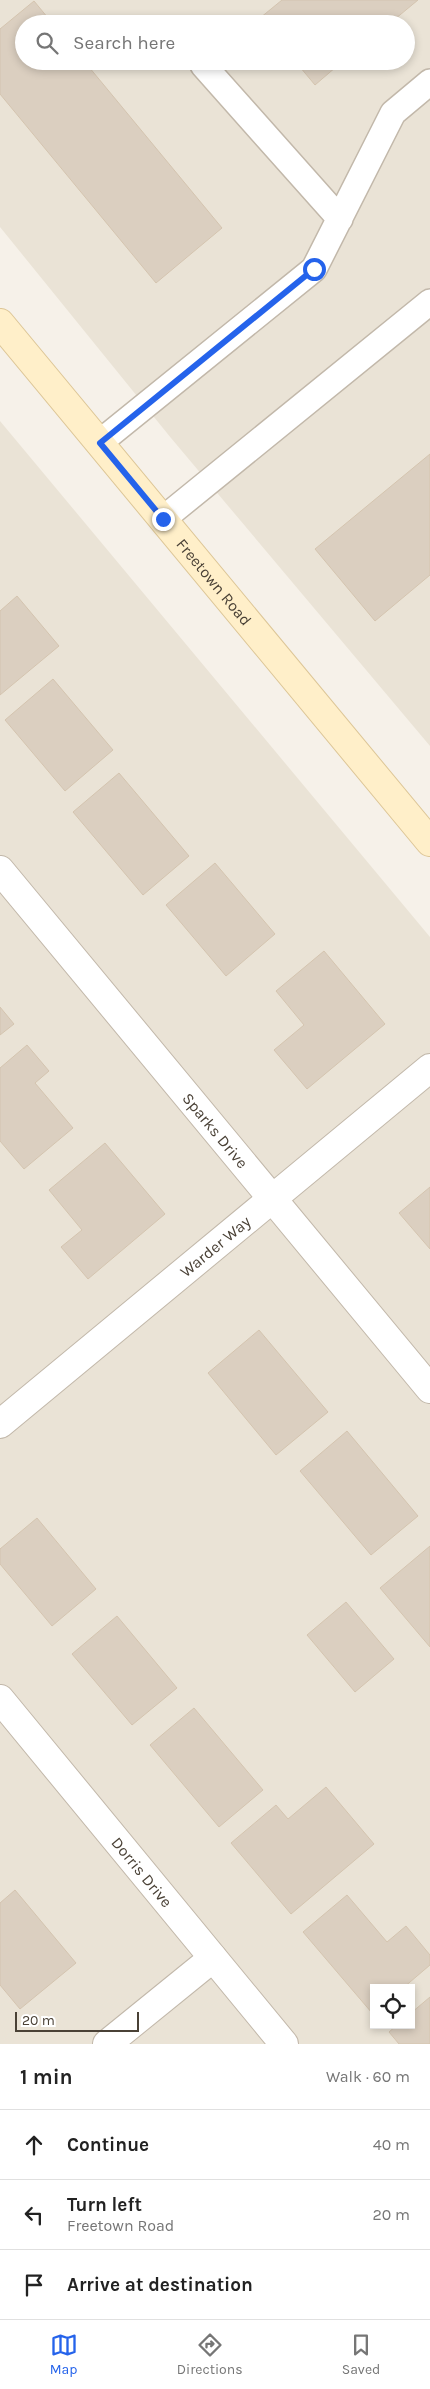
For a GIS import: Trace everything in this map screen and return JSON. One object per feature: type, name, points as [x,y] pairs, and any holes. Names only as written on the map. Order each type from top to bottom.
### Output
[{"type":"street","name":"Freetown Road","points":[[0,322],[430,842]]},
{"type":"street","name":"Sparks Drive","points":[[0,870],[430,1389]]},
{"type":"street","name":"Warder Way","points":[[0,1424],[430,1068]]},
{"type":"street","name":"Dorris Drive","points":[[0,1699],[284,2044]]},
{"type":"street","points":[[107,2044],[213,1958]]},
{"type":"lane","points":[[207,70],[340,219]]},
{"type":"lane","points":[[100,443],[314,269],[393,113],[430,82]]},
{"type":"lane","points":[[163,519],[430,302]]},
{"type":"shaded area","points":[[0,0],[430,0],[430,746],[171,438],[0,227]]},
{"type":"shaded area","points":[[0,421],[430,937],[430,2044],[0,2044]]},
{"type":"building","points":[[282,0],[418,0],[400,15],[264,15]]},
{"type":"building","points":[[34,1],[46,15],[17,15]]},
{"type":"building","points":[[15,17],[15,70],[91,70],[222,228],[156,283],[0,94],[0,29]]},
{"type":"building","points":[[302,70],[332,70],[315,85]]},
{"type":"building","points":[[430,454],[430,575],[375,621],[315,549]]},
{"type":"building","points":[[17,596],[59,646],[0,695],[0,611]]},
{"type":"building","points":[[53,679],[113,750],[65,791],[5,720]]},
{"type":"building","points":[[119,773],[189,856],[143,895],[73,812]]},
{"type":"building","points":[[215,863],[275,934],[226,976],[166,905]]},
{"type":"building","points":[[324,951],[385,1024],[307,1089],[274,1050],[304,1025],[276,991]]},
{"type":"building","points":[[0,1007],[14,1024],[0,1035]]},
{"type":"building","points":[[27,1045],[49,1071],[35,1083],[73,1128],[24,1169],[0,1141],[0,1068]]},
{"type":"building","points":[[105,1143],[165,1214],[88,1279],[61,1247],[82,1230],[49,1190]]},
{"type":"building","points":[[430,1187],[430,1249],[399,1213]]},
{"type":"building","points":[[259,1330],[328,1412],[276,1455],[208,1373]]},
{"type":"building","points":[[347,1431],[418,1516],[371,1555],[300,1471]]},
{"type":"building","points":[[37,1518],[96,1589],[52,1626],[0,1564],[0,1549]]},
{"type":"building","points":[[430,1546],[430,1647],[380,1588]]},
{"type":"building","points":[[346,1602],[394,1659],[355,1692],[307,1635]]},
{"type":"building","points":[[117,1616],[177,1688],[132,1725],[72,1654]]},
{"type":"building","points":[[194,1708],[263,1790],[219,1827],[150,1745]]},
{"type":"building","points":[[326,1787],[374,1844],[291,1914],[231,1843],[276,1805],[288,1819]]},
{"type":"building","points":[[15,1890],[76,1963],[20,2009],[0,1985],[0,1903]]},
{"type":"building","points":[[347,1895],[387,1942],[406,1926],[430,1955],[430,1965],[408,1984],[370,1984],[370,2011],[303,1932]]},
{"type":"building","points":[[430,1997],[430,2044],[399,2044],[389,2032],[392,2029],[415,2029],[415,2010]]},
{"type":"route","points":[[163,519],[100,443],[314,269]]}]
